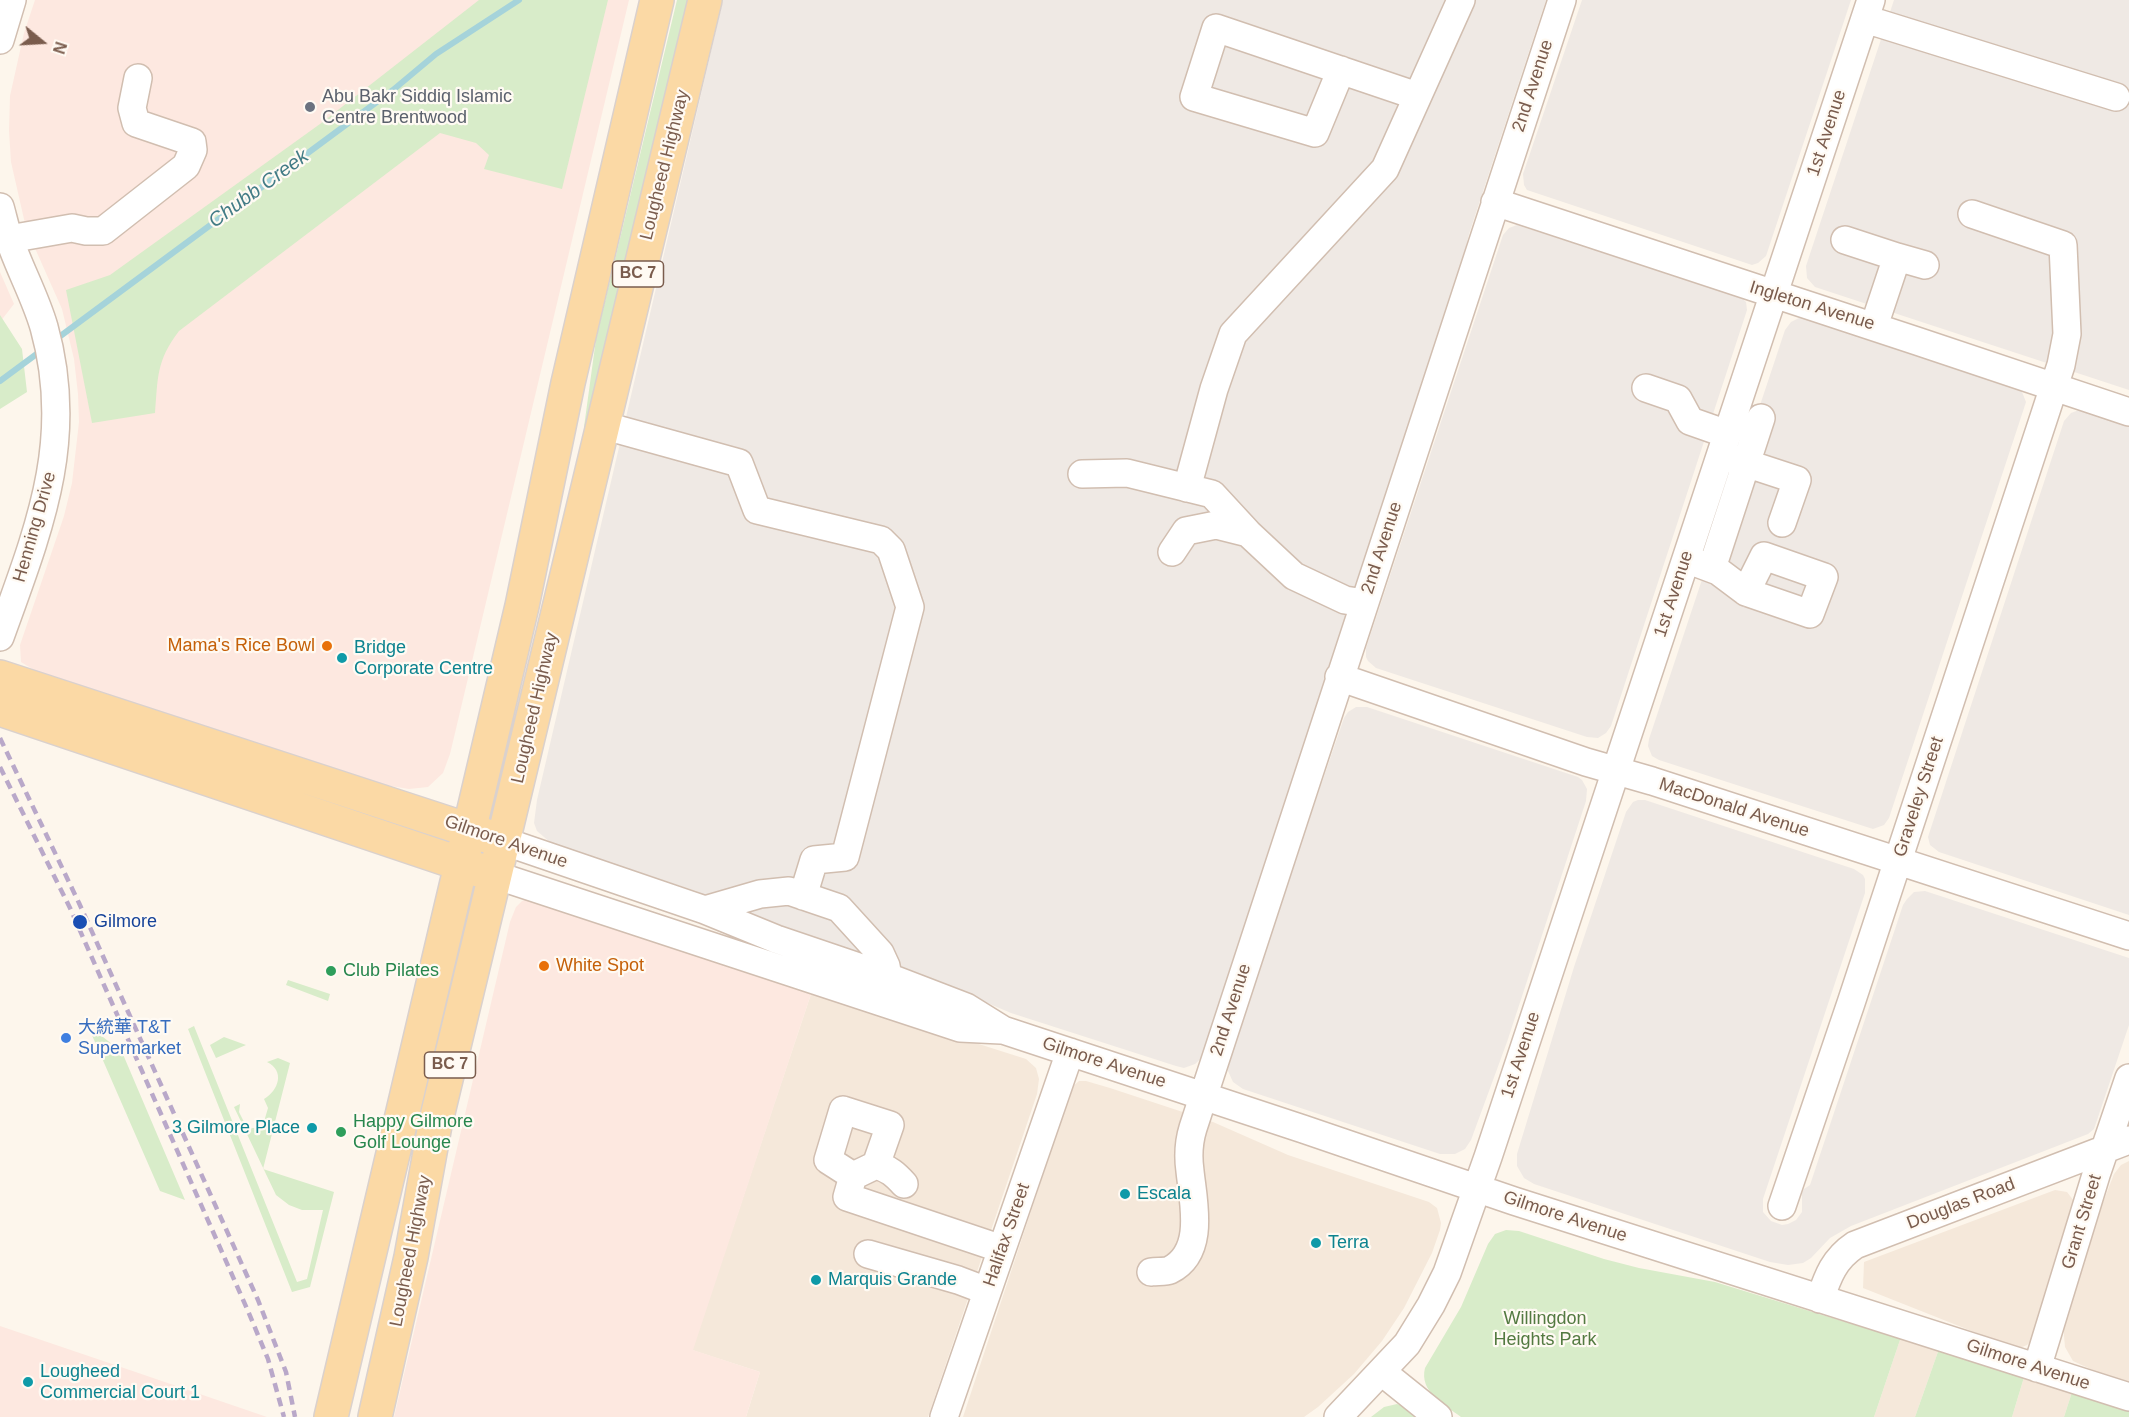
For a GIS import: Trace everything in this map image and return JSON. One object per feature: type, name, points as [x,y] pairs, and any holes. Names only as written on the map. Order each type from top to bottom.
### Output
[{"type":"main road","name":"Lougheed Highway","points":[[331,1417],[522,606],[567,383],[657,0]]},
{"type":"main road","name":"Lougheed Highway","points":[[375,1417],[411,1257],[435,1125],[705,0]]},
{"type":"main road","name":"Gilmore Avenue","points":[[0,678],[504,841]]},
{"type":"main road","name":"Gilmore Avenue","points":[[0,709],[495,875]]},
{"type":"street","points":[[0,40],[12,0]]},
{"type":"street","points":[[1187,488],[1214,389],[1233,333],[1385,169],[1461,0]]},
{"type":"street","name":"2nd Avenue","points":[[1151,1272],[1169,1270],[1184,1258],[1193,1240],[1196,1206],[1189,1168],[1191,1136],[1339,677],[1562,0]]},
{"type":"street","points":[[1868,10],[2116,97]]},
{"type":"street","name":"1st Avenue","points":[[1477,1188],[1686,559],[1731,451],[1774,294],[1868,10]]},
{"type":"street","points":[[1341,70],[1315,133],[1194,97],[1216,28],[1341,70],[1417,96]]},
{"type":"street","points":[[9,239],[72,228],[103,231],[186,166],[193,150],[192,142],[136,123],[132,108],[138,78]]},
{"type":"street","name":"Ingleton Avenue","points":[[1495,202],[2129,412]]},
{"type":"street","name":"Henning Drive","points":[[0,207],[9,239],[44,327],[53,362],[56,415],[54,460],[42,516],[0,637]]},
{"type":"street","name":"Graveley Street","points":[[1782,1206],[2054,387],[2067,334],[2062,245],[1972,214]]},
{"type":"street","points":[[1845,240],[1925,266]]},
{"type":"street","points":[[1874,326],[1897,257]]},
{"type":"street","points":[[1645,397],[1690,421],[1731,451],[1797,480],[1782,523]]},
{"type":"street","points":[[1712,568],[1731,451],[1761,418]]},
{"type":"street","points":[[602,425],[739,463],[757,510],[881,540],[891,550],[910,607],[845,857],[814,860],[803,896]]},
{"type":"street","points":[[1082,474],[1126,482],[1187,488],[1212,494],[1248,533],[1294,576],[1345,600],[1364,603]]},
{"type":"street","points":[[1172,552],[1186,531],[1215,525],[1248,533]]},
{"type":"street","points":[[1686,559],[1712,568],[1746,592]]},
{"type":"street","name":"MacDonald Avenue","points":[[1339,677],[1616,771],[2129,936]]},
{"type":"street","name":"Gilmore Avenue","points":[[504,841],[705,910],[776,939],[888,977],[966,1007],[1003,1030],[1477,1188],[2129,1397]]},
{"type":"street","name":"Gilmore Avenue","points":[[495,875],[626,916],[960,1028],[1003,1030]]},
{"type":"street","points":[[705,910],[760,894],[789,891],[839,908],[880,953],[888,977]]},
{"type":"street","name":"Halifax Street","points":[[944,1417],[1070,1052]]},
{"type":"street","name":"Grant Street","points":[[2037,1368],[2117,1145],[2129,1078]]},
{"type":"street","name":"Douglas Road","points":[[1820,1299],[1832,1267],[1855,1245],[2117,1145]]},
{"type":"street","points":[[904,1184],[894,1173],[865,1171],[847,1197],[1002,1250]]},
{"type":"street","points":[[1338,1417],[1407,1344],[1431,1305],[1447,1273],[1477,1188]]},
{"type":"street","points":[[868,1254],[958,1280],[987,1291]]},
{"type":"street","points":[[1382,1372],[1438,1417]]},
{"type":"shaded area","points":[[35,0],[629,0],[450,754],[443,773],[428,787],[409,789],[373,783],[34,670],[21,662],[20,645],[64,516],[72,483],[79,422],[74,359],[62,309],[26,228],[11,162],[10,96],[24,33]]},
{"type":"shaded area","points":[[723,0],[1546,0],[1469,234],[1458,281],[1205,1055],[1195,1064],[1184,1068],[1176,1066],[1011,1013],[952,988],[775,929],[696,891],[551,843],[537,831],[534,823],[537,800]]},
{"type":"shaded area","points":[[1582,0],[1851,0],[1766,256],[1758,263],[1752,265],[1527,190],[1523,174]]},
{"type":"shaded area","points":[[1894,0],[2129,0],[2129,390],[1815,287],[1807,278],[1806,266]]},
{"type":"shaded area","points":[[1517,225],[1741,297],[1746,302],[1747,310],[1611,726],[1598,738],[1587,737],[1376,668],[1366,657],[1366,648],[1503,235],[1509,228]]},
{"type":"shaded area","points":[[0,272],[14,304],[0,322]]},
{"type":"shaded area","points":[[1799,318],[2014,387],[2022,392],[2026,402],[1889,818],[1884,825],[1873,829],[1659,760],[1652,756],[1648,746],[1785,330],[1791,322]]},
{"type":"shaded area","points":[[2079,410],[2129,425],[2129,915],[1939,852],[1930,845],[1928,837],[2064,421],[2071,413]]},
{"type":"shaded area","points":[[1356,707],[1367,707],[1578,777],[1587,789],[1586,801],[1507,1042],[1471,1140],[1465,1149],[1455,1154],[1440,1154],[1243,1089],[1233,1082],[1228,1071],[1229,1053],[1344,718]]},
{"type":"shaded area","points":[[1645,800],[1854,869],[1865,879],[1865,893],[1763,1199],[1763,1212],[1771,1221],[1782,1225],[1788,1224],[1796,1220],[1802,1212],[1802,1193],[1810,1185],[1903,905],[1914,892],[1925,891],[2129,958],[2129,1025],[2094,1129],[2088,1134],[1851,1226],[1830,1238],[1803,1263],[1788,1265],[1770,1262],[1534,1184],[1524,1178],[1517,1166],[1517,1154],[1574,967],[1626,812],[1633,802]]},
{"type":"shaded area","points":[[530,898],[812,991],[693,1350],[760,1372],[746,1417],[394,1417],[510,922],[516,907],[522,901]]},
{"type":"shaded area","points":[[812,991],[1026,1059],[1036,1068],[1039,1079],[1037,1094],[928,1417],[746,1417],[760,1372],[692,1350]]},
{"type":"shaded area","points":[[1079,1081],[1110,1088],[1213,1122],[1288,1155],[1429,1202],[1437,1208],[1441,1223],[1440,1230],[1432,1253],[1404,1308],[1382,1341],[1354,1374],[1304,1417],[963,1417],[1072,1087]]},
{"type":"shaded area","points":[[2129,1161],[2129,1384],[2112,1379],[2073,1361],[2065,1347],[2064,1325],[2090,1236],[2114,1174],[2121,1165]]},
{"type":"shaded area","points":[[2055,1190],[2067,1192],[2074,1201],[2031,1341],[2027,1345],[2017,1349],[1863,1288],[1864,1262]]},
{"type":"shaded area","points":[[0,1326],[118,1366],[267,1417],[0,1417]]},
{"type":"shaded area","points":[[1901,1337],[1940,1346],[1915,1417],[1874,1417]]},
{"type":"shaded area","points":[[2025,1374],[2073,1389],[2064,1417],[2012,1417]]},
{"type":"green space","points":[[479,0],[608,0],[562,189],[484,169],[489,155],[476,143],[440,133],[179,331],[162,361],[155,413],[92,423],[66,290],[110,275],[320,124]]},
{"type":"green space","points":[[677,0],[691,0],[588,428],[584,427],[596,339]]},
{"type":"green space","points":[[0,315],[22,349],[27,392],[0,409]]},
{"type":"green space","points":[[288,980],[330,994],[328,1001],[286,985]]},
{"type":"green space","points":[[194,1026],[297,1282],[307,1279],[323,1210],[302,1210],[289,1205],[276,1195],[264,1169],[334,1192],[310,1287],[292,1292],[188,1029]]},
{"type":"green space","points":[[91,1033],[103,1037],[122,1052],[185,1200],[160,1191]]},
{"type":"green space","points":[[224,1037],[246,1045],[216,1058],[210,1045]]},
{"type":"green space","points":[[278,1058],[290,1063],[263,1168],[234,1107],[240,1104],[239,1112],[247,1128],[263,1125],[268,1108],[264,1099],[273,1091],[278,1080],[276,1070],[267,1062]]},
{"type":"green space","name":"Willingdon Heights Park","points":[[1506,1230],[1519,1231],[1639,1268],[1715,1282],[1901,1337],[1874,1417],[1461,1417],[1429,1391],[1424,1376],[1425,1368],[1461,1307],[1488,1244],[1495,1234]]},
{"type":"green space","points":[[1940,1346],[2025,1374],[2012,1417],[1915,1417]]},
{"type":"green space","points":[[2073,1389],[2129,1407],[2129,1417],[2064,1417]]},
{"type":"green space","points":[[1397,1404],[1421,1417],[1371,1417],[1384,1407]]},
{"type":"waterway","name":"Chubb Creek","points":[[55,340],[393,90],[436,54],[519,0]]},
{"type":"waterway","name":"Chubb Creek","points":[[0,381],[42,350]]},
{"type":"railway","points":[[0,738],[79,903],[258,1300],[286,1372],[295,1417]]},
{"type":"railway","points":[[0,767],[70,908],[248,1311],[268,1359],[284,1417]]},
{"type":"place","name":"Abu Bakr Siddiq Islamic Centre Brentwood","points":[[310,107]]},
{"type":"place","name":"Mama's Rice Bowl","points":[[327,646]]},
{"type":"place","name":"Bridge Corporate Centre","points":[[342,658]]},
{"type":"place","name":"Gilmore","points":[[80,922]]},
{"type":"place","name":"White Spot","points":[[544,966]]},
{"type":"place","name":"Club Pilates","points":[[331,971]]},
{"type":"place","name":"大統華 T&T Supermarket","points":[[66,1038]]},
{"type":"place","name":"3 Gilmore Place","points":[[312,1128]]},
{"type":"place","name":"Happy Gilmore Golf Lounge","points":[[341,1132]]},
{"type":"place","name":"Escala","points":[[1125,1194]]},
{"type":"place","name":"Terra","points":[[1316,1243]]},
{"type":"place","name":"Marquis Grande","points":[[816,1280]]},
{"type":"place","name":"Lougheed Commercial Court 1","points":[[28,1382]]}]
